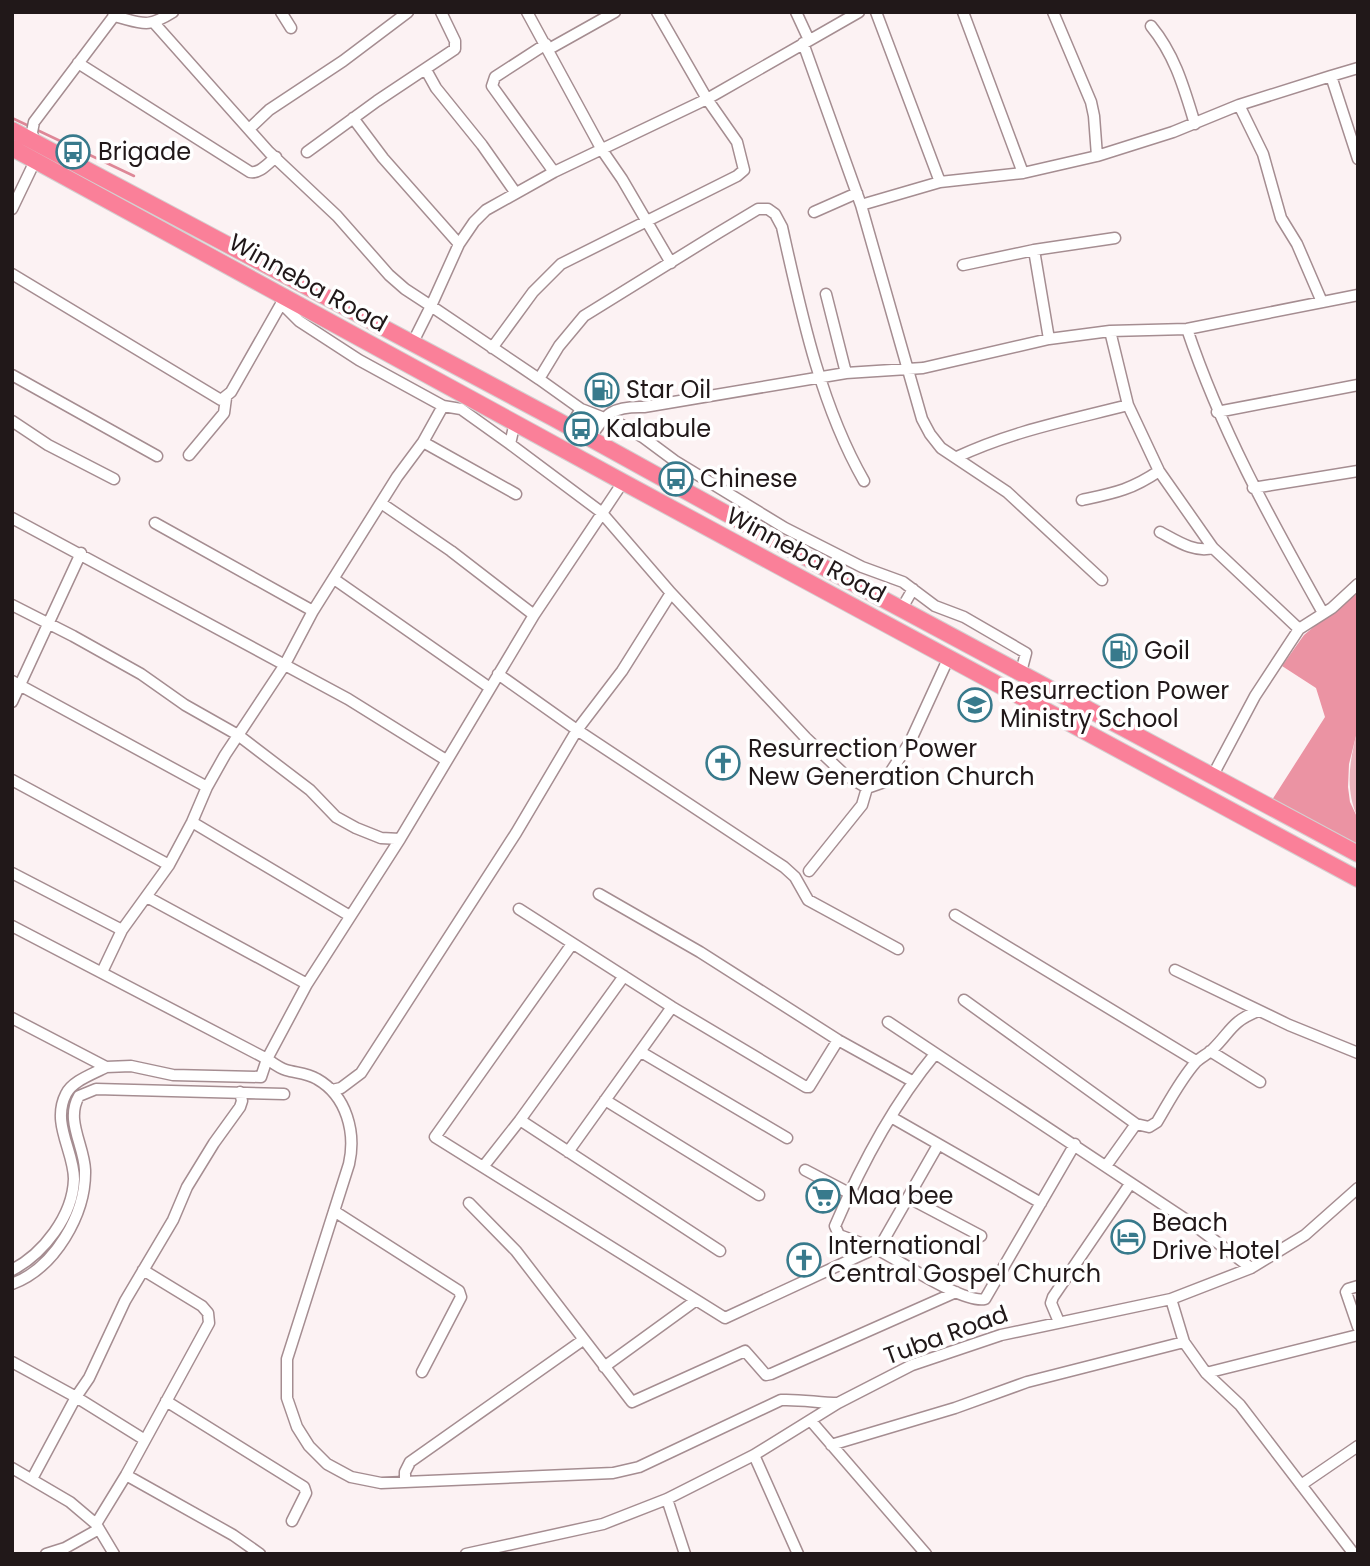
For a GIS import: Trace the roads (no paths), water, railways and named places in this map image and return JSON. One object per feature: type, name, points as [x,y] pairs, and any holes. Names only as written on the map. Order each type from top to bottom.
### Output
[{"type":"highway","name":"Winneba Road","points":[[12,130],[590,439],[781,535],[902,608],[1358,854]]},
{"type":"highway","name":"Winneba Road","points":[[12,148],[283,300],[324,319],[1358,879]]},
{"type":"highway","points":[[324,319],[331,314],[336,304]]},
{"type":"highway","points":[[1258,825],[1268,806]]},
{"type":"street","points":[[34,142],[34,122],[114,14],[144,24],[155,24],[173,12]]},
{"type":"street","points":[[281,12],[291,27]]},
{"type":"street","points":[[248,130],[269,110],[343,61],[408,12]]},
{"type":"street","points":[[307,152],[455,49],[455,41],[441,12]]},
{"type":"street","points":[[527,12],[602,150],[671,263]]},
{"type":"street","points":[[554,172],[492,86],[495,77],[547,46],[615,12]]},
{"type":"street","points":[[492,348],[533,292],[561,264],[737,176],[744,170],[737,142],[707,99],[657,12]]},
{"type":"street","points":[[796,12],[862,205],[922,419],[930,434],[941,448],[1007,492],[1102,580]]},
{"type":"street","points":[[412,344],[459,244],[486,210],[554,172],[707,99],[859,12]]},
{"type":"street","points":[[877,12],[940,182]]},
{"type":"street","points":[[963,12],[1023,173]]},
{"type":"street","points":[[1053,12],[1091,102],[1097,156]]},
{"type":"street","points":[[155,24],[248,130],[337,216],[388,275],[405,289],[581,409],[622,425],[644,438],[781,535],[903,582],[935,606],[964,617],[1026,653],[1021,672]]},
{"type":"street","points":[[1151,26],[1164,41],[1179,71],[1195,124]]},
{"type":"street","points":[[78,63],[250,172],[261,170],[276,157]]},
{"type":"street","points":[[862,205],[940,182],[1023,173],[1097,156],[1195,124],[1239,105],[1358,68]]},
{"type":"street","points":[[426,70],[436,88],[482,145],[515,192]]},
{"type":"street","points":[[1331,76],[1358,159]]},
{"type":"street","points":[[1239,105],[1263,154],[1281,218],[1297,244],[1322,302]]},
{"type":"street","points":[[354,118],[383,158],[459,244]]},
{"type":"street","points":[[12,209],[35,160]]},
{"type":"street","points":[[814,212],[857,192]]},
{"type":"street","points":[[539,379],[559,346],[584,316],[758,209],[768,209],[775,214],[782,227],[821,378],[844,444],[864,481]]},
{"type":"street","points":[[962,265],[1034,250],[1115,238]]},
{"type":"street","points":[[1034,250],[1049,339]]},
{"type":"street","points":[[12,274],[214,398],[226,398]]},
{"type":"street","points":[[826,294],[846,373]]},
{"type":"street","points":[[590,439],[602,418],[628,407],[644,407],[846,373],[909,369],[969,359],[1049,339],[1110,331],[1187,329],[1358,295]]},
{"type":"street","points":[[189,455],[224,413],[226,398],[283,300],[299,321],[349,353],[443,406],[461,409],[601,513],[671,593],[806,738],[845,775],[867,788]]},
{"type":"street","points":[[1187,329],[1217,412],[1253,488],[1323,613]]},
{"type":"street","points":[[1110,331],[1128,405],[1159,471],[1213,548],[1299,629]]},
{"type":"street","points":[[12,375],[157,456]]},
{"type":"street","points":[[1217,412],[1358,385]]},
{"type":"street","points":[[957,457],[988,442],[1022,431],[1128,405]]},
{"type":"street","points":[[102,972],[122,930],[169,865],[207,787],[238,735],[284,666],[313,611],[423,442],[443,406]]},
{"type":"street","points":[[570,427],[581,409]]},
{"type":"street","points":[[12,421],[48,445],[114,480]]},
{"type":"street","points":[[510,444],[515,422]]},
{"type":"street","points":[[423,442],[516,494]]},
{"type":"street","points":[[1082,500],[1127,490],[1159,471]]},
{"type":"street","points":[[1253,488],[1358,471]]},
{"type":"street","points":[[12,1270],[38,1253],[61,1220],[71,1199],[74,1178],[61,1110],[66,1093],[73,1085],[106,1068],[131,1066],[173,1075],[256,1079],[261,1077],[267,1059],[307,984],[400,839],[534,615],[623,482]]},
{"type":"street","points":[[381,503],[451,551],[534,615]]},
{"type":"street","points":[[12,518],[348,699],[446,760]]},
{"type":"street","points":[[155,523],[313,611]]},
{"type":"street","points":[[1160,532],[1192,548],[1213,548]]},
{"type":"street","points":[[12,702],[16,682],[49,623],[81,553]]},
{"type":"street","points":[[334,579],[490,688]]},
{"type":"street","points":[[1213,775],[1255,696],[1299,629],[1358,584]]},
{"type":"street","points":[[902,608],[913,589]]},
{"type":"street","points":[[332,1090],[341,1088],[361,1073],[516,833],[577,730],[622,671],[671,593]]},
{"type":"street","points":[[12,605],[141,674],[185,705],[238,735],[310,790],[335,817],[382,838],[400,839]]},
{"type":"street","points":[[867,788],[884,782],[910,742],[949,657]]},
{"type":"street","points":[[498,674],[577,730],[784,867],[795,877],[808,900],[898,949]]},
{"type":"street","points":[[16,682],[207,787]]},
{"type":"street","points":[[12,780],[169,865]]},
{"type":"street","points":[[809,871],[862,805],[867,788]]},
{"type":"street","points":[[192,822],[350,916]]},
{"type":"street","points":[[12,873],[122,930]]},
{"type":"street","points":[[599,894],[700,952],[838,1040],[912,1081]]},
{"type":"street","points":[[148,897],[307,984]]},
{"type":"street","points":[[519,909],[672,1007],[806,1087],[814,1081],[838,1040]]},
{"type":"street","points":[[954,915],[1196,1061]]},
{"type":"street","points":[[12,926],[284,1070],[317,1079],[332,1090],[348,1120],[353,1146],[287,1359],[287,1398],[297,1427],[309,1446],[327,1464],[351,1478],[381,1483],[613,1473],[639,1468],[782,1400],[838,1403]]},
{"type":"street","points":[[572,944],[435,1137],[725,1318],[876,1249],[909,1198],[938,1144]]},
{"type":"street","points":[[1175,970],[1258,1011],[1358,1053]]},
{"type":"street","points":[[483,1167],[624,976]]},
{"type":"street","points":[[964,1000],[1136,1124],[1149,1127],[1157,1122],[1196,1061],[1210,1051],[1240,1018],[1258,1011]]},
{"type":"street","points":[[568,1152],[672,1007]]},
{"type":"street","points":[[12,1018],[106,1068]]},
{"type":"street","points":[[888,1022],[1075,1144],[1130,1184],[1194,1225],[1251,1268]]},
{"type":"street","points":[[1210,1051],[1261,1082]]},
{"type":"street","points":[[640,1052],[787,1138]]},
{"type":"street","points":[[935,1054],[912,1081],[849,1193],[834,1229],[839,1235],[876,1249],[978,1301],[988,1297],[1075,1144]]},
{"type":"street","points":[[12,1284],[41,1266],[59,1246],[79,1210],[85,1170],[73,1112],[79,1096],[96,1089],[284,1094]]},
{"type":"street","points":[[32,1479],[89,1378],[112,1328],[173,1220],[194,1176],[240,1107],[240,1092]]},
{"type":"street","points":[[606,1100],[759,1195]]},
{"type":"street","points":[[891,1116],[1041,1203]]},
{"type":"street","points":[[520,1120],[720,1251]]},
{"type":"street","points":[[1106,1166],[1136,1124]]},
{"type":"street","points":[[805,1170],[849,1193]]},
{"type":"street","points":[[1059,1322],[1051,1303],[1053,1297],[1130,1184]]},
{"type":"street","name":"Tuba Road","points":[[466,1554],[603,1524],[667,1499],[754,1455],[838,1403],[912,1365],[1001,1335],[1171,1300],[1251,1268],[1306,1235],[1358,1188]]},
{"type":"street","points":[[909,1198],[981,1236]]},
{"type":"street","points":[[469,1203],[516,1251],[632,1402],[745,1352],[766,1375],[771,1374],[956,1292]]},
{"type":"street","points":[[334,1211],[460,1291],[461,1297],[422,1372]]},
{"type":"street","points":[[46,1554],[65,1548],[97,1527],[209,1323],[208,1314],[202,1306],[143,1270]]},
{"type":"street","points":[[1358,1286],[1346,1291],[1358,1327]]},
{"type":"street","points":[[1171,1300],[1184,1342],[1206,1373],[1240,1405],[1354,1554]]},
{"type":"street","points":[[604,1367],[695,1301]]},
{"type":"street","points":[[1206,1373],[1358,1335]]},
{"type":"street","points":[[405,1482],[405,1472],[410,1462],[583,1340]]},
{"type":"street","points":[[831,1445],[955,1408],[1027,1382],[1184,1342]]},
{"type":"street","points":[[12,1362],[76,1397],[145,1440]]},
{"type":"street","points":[[166,1401],[304,1487],[306,1493],[292,1521]]},
{"type":"street","points":[[811,1420],[926,1554]]},
{"type":"street","points":[[1301,1485],[1358,1446]]},
{"type":"street","points":[[754,1455],[798,1554]]},
{"type":"street","points":[[12,1468],[70,1502],[97,1527],[114,1554]]},
{"type":"street","points":[[126,1475],[233,1535],[260,1554]]},
{"type":"street","points":[[667,1499],[685,1554]]},
{"type":"waterway","points":[[12,118],[29,126]]},
{"type":"waterway","points":[[35,129],[134,176]]},
{"type":"place","name":"Brigade","points":[[73,152]]},
{"type":"place","name":"Star Oil","points":[[602,390]]},
{"type":"place","name":"Kalabule","points":[[581,429]]},
{"type":"place","name":"Chinese","points":[[676,479]]},
{"type":"place","name":"Goil","points":[[1120,651]]},
{"type":"place","name":"Resurrection Power Ministry School","points":[[975,705]]},
{"type":"place","name":"Resurrection Power New Generation Church","points":[[723,763]]},
{"type":"place","name":"Maa bee","points":[[823,1196]]},
{"type":"place","name":"Beach Drive Hotel","points":[[1128,1237]]},
{"type":"place","name":"International Central Gospel Church","points":[[804,1260]]}]
